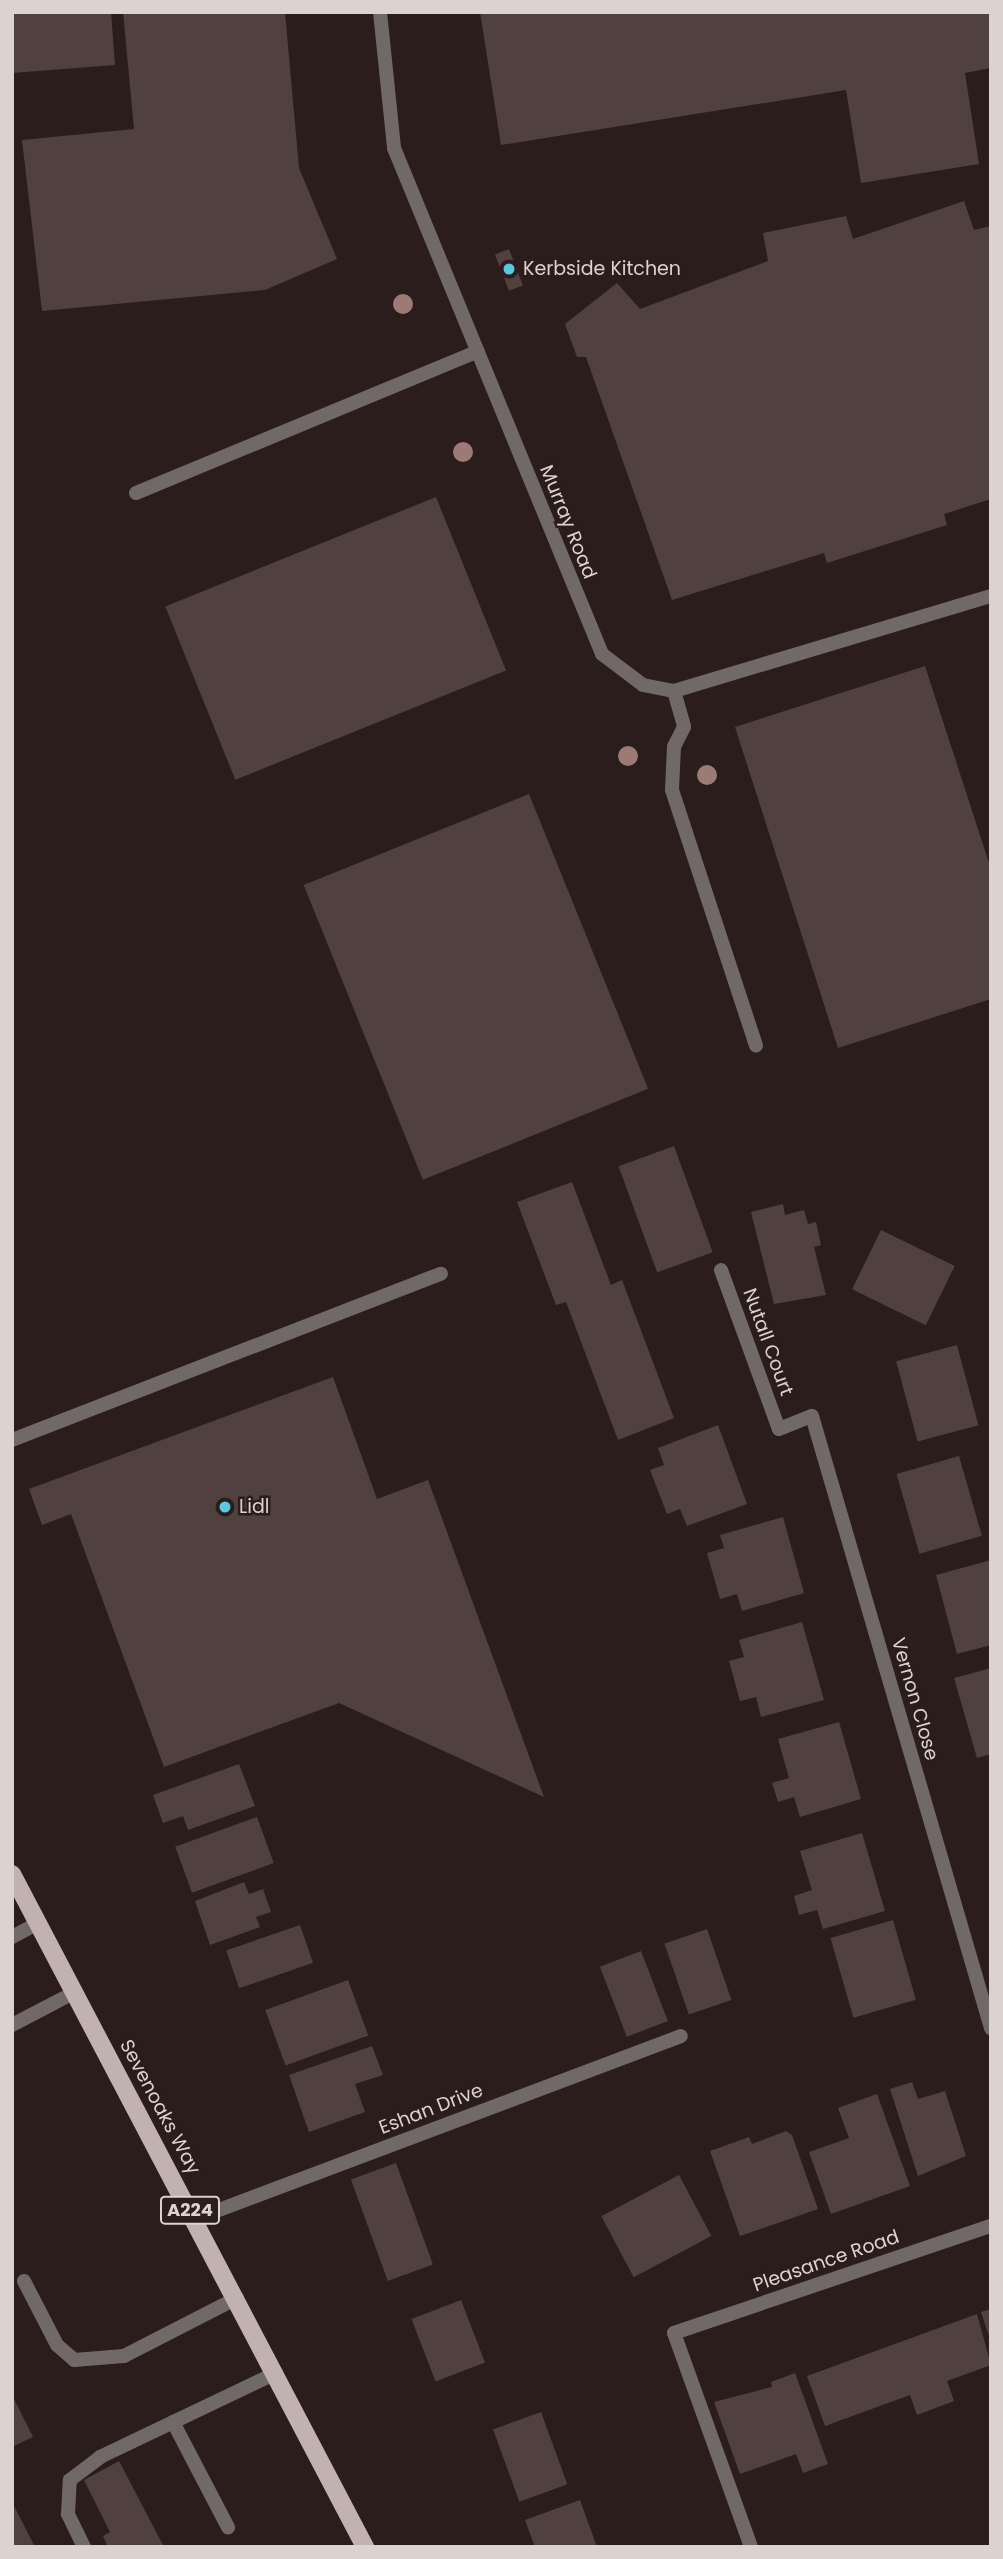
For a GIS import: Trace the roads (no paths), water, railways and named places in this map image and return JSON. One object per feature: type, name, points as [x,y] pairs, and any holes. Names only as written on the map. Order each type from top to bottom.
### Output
[{"type":"main road","name":"Sevenoaks Way","points":[[12,1874],[237,2298],[365,2547]]},
{"type":"street","name":"Murray Road","points":[[380,12],[394,148],[601,654],[643,685],[674,691]]},
{"type":"street","points":[[136,493],[478,351]]},
{"type":"street","points":[[755,1046],[672,790],[674,747],[684,727],[674,691],[991,596]]},
{"type":"street","name":"Nutall Court","points":[[721,1270],[779,1429]]},
{"type":"street","points":[[12,1440],[441,1274]]},
{"type":"street","name":"Vernon Close","points":[[779,1429],[812,1416],[991,2028]]},
{"type":"street","points":[[12,1937],[38,1923]]},
{"type":"street","points":[[12,2025],[75,1992]]},
{"type":"street","name":"Eshan Drive","points":[[195,2219],[681,2036]]},
{"type":"street","name":"Pleasance Road","points":[[751,2547],[674,2333],[991,2226]]},
{"type":"street","points":[[24,2281],[57,2345],[74,2360],[124,2356],[237,2298]]},
{"type":"street","points":[[84,2547],[68,2514],[70,2480],[100,2457],[276,2373]]},
{"type":"street","points":[[173,2422],[228,2527]]},
{"type":"place","name":"Kerbside Kitchen","points":[[509,269]]},
{"type":"place","name":"Lidl","points":[[225,1507]]}]
